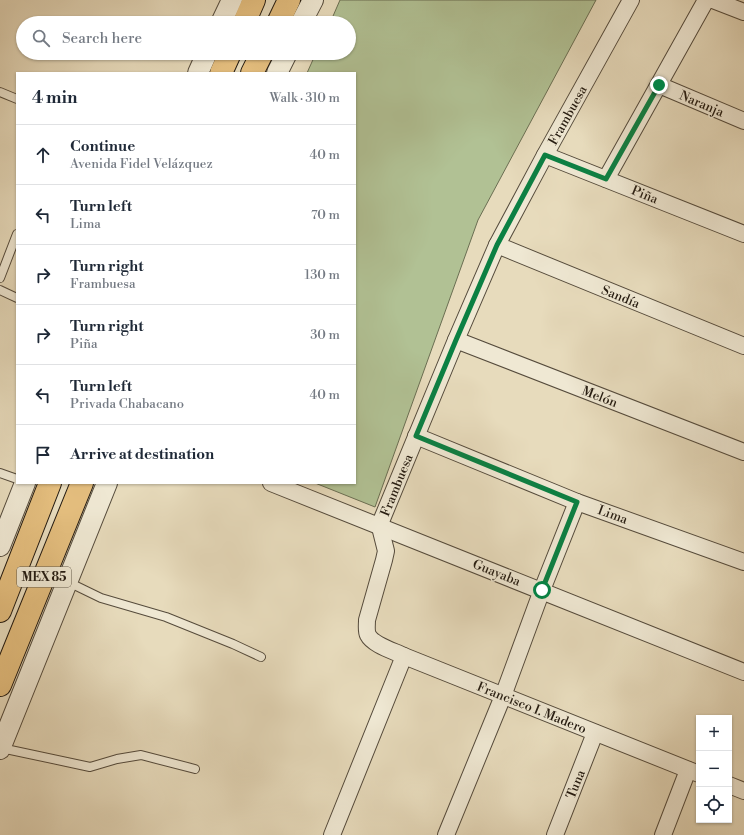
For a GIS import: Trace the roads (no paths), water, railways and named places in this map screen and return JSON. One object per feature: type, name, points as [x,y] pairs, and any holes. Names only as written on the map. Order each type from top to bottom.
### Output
[{"type":"highway","points":[[247,16],[254,0]]},
{"type":"highway","points":[[281,16],[289,0]]},
{"type":"highway","points":[[221,72],[227,60]]},
{"type":"highway","points":[[252,72],[258,60]]},
{"type":"highway","name":"MEX 85","points":[[0,611],[50,484]]},
{"type":"highway","name":"MEX 85","points":[[3,678],[82,484]]},
{"type":"street","points":[[224,16],[232,0]]},
{"type":"street","points":[[305,16],[313,0]]},
{"type":"street","name":"Frambuesa","points":[[368,635],[366,626],[367,620],[386,551],[380,527],[416,436],[497,245],[631,0]]},
{"type":"street","points":[[606,179],[706,0]]},
{"type":"street","points":[[712,0],[744,12]]},
{"type":"street","points":[[198,72],[204,60]]},
{"type":"street","points":[[278,72],[284,60]]},
{"type":"street","name":"Naranja","points":[[659,85],[744,121]]},
{"type":"street","name":"Piña","points":[[545,155],[744,234]]},
{"type":"street","name":"Sandía","points":[[497,245],[744,346]]},
{"type":"street","name":"Melón","points":[[456,340],[744,452]]},
{"type":"street","name":"Lima","points":[[416,436],[577,502],[744,562]]},
{"type":"street","points":[[0,546],[25,484]]},
{"type":"street","points":[[0,748],[107,484]]},
{"type":"street","name":"Guayaba","points":[[273,484],[744,672]]},
{"type":"street","points":[[446,835],[503,696],[542,590],[577,502]]},
{"type":"street","name":"Francisco I. Madero","points":[[368,635],[378,644],[404,656],[694,772]]},
{"type":"street","points":[[332,835],[404,656]]},
{"type":"street","name":"Tuna","points":[[555,835],[595,733]]},
{"type":"street","points":[[663,835],[694,772]]},
{"type":"street","points":[[732,786],[744,791]]},
{"type":"lane","points":[[0,92],[16,99]]},
{"type":"lane","points":[[0,278],[16,237]]},
{"type":"lane","points":[[0,290],[16,298]]},
{"type":"lane","points":[[0,473],[16,479]]},
{"type":"lane","points":[[67,581],[101,598],[166,617],[261,657]]},
{"type":"lane","points":[[0,748],[90,767],[117,759],[141,755],[195,769]]}]
